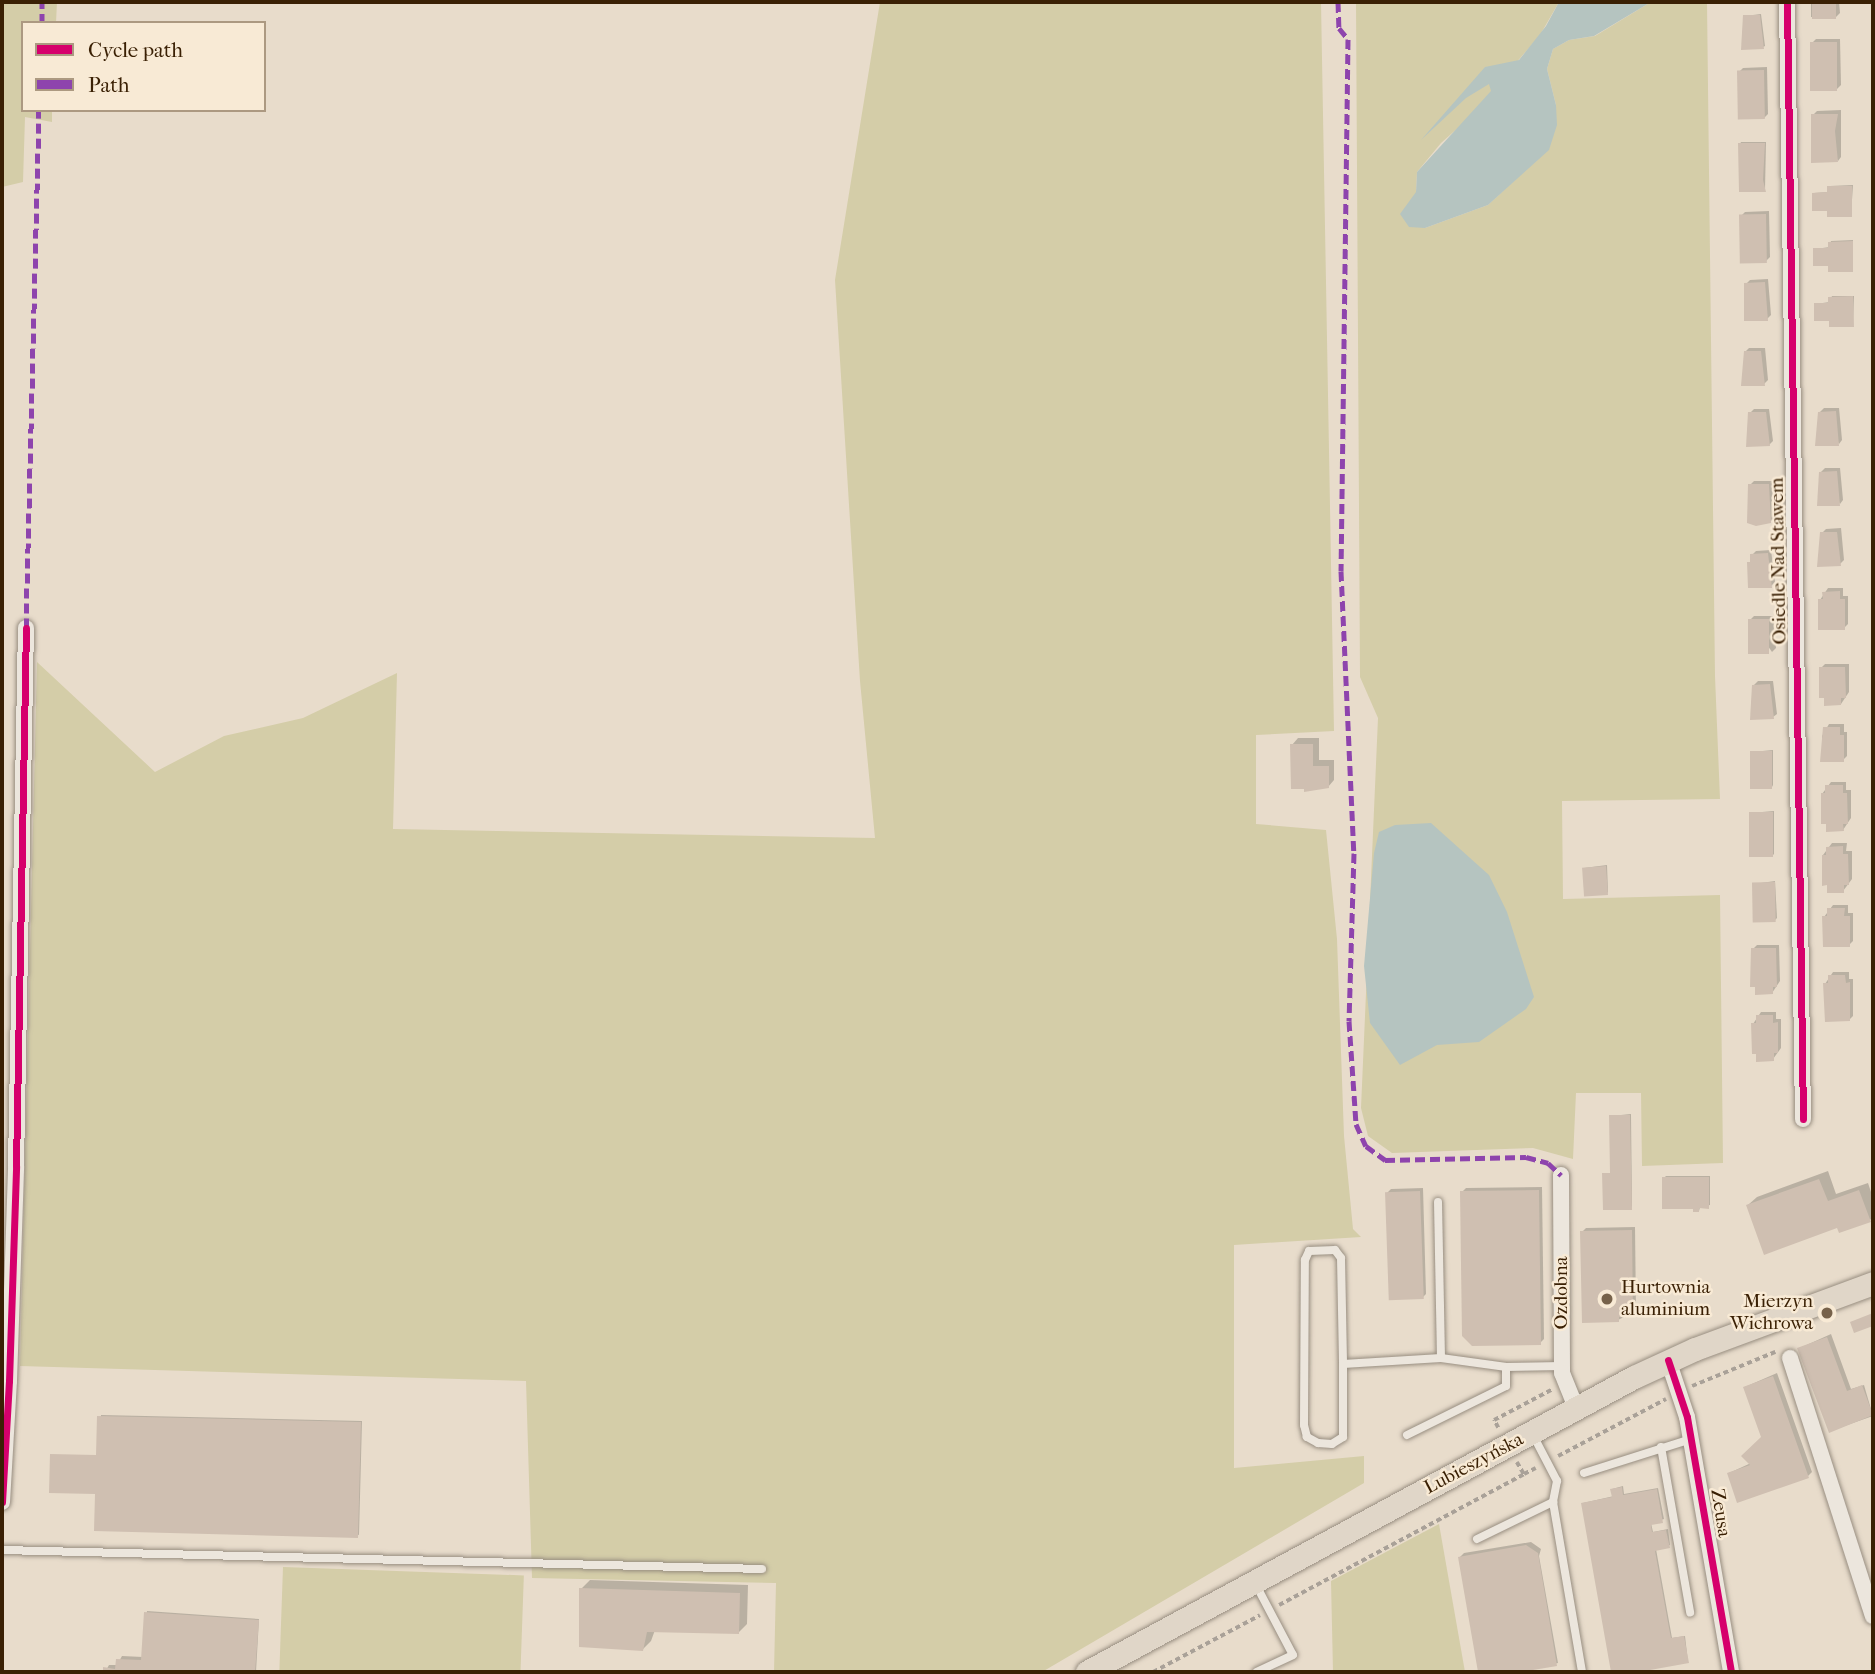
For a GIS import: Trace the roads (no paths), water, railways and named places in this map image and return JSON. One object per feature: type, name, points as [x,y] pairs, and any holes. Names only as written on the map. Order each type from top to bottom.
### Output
[{"type":"main road","name":"Lubieszyńska","points":[[1102,1669],[1255,1583],[1668,1360],[1873,1283]]},
{"type":"street","name":"Osiedle Nad Stawem","points":[[1787,2],[1803,1119]]},
{"type":"street","points":[[2,1502],[9,1381],[9,1165],[26,628]]},
{"type":"street","name":"Ozdobna","points":[[1561,1175],[1562,1366],[1564,1383],[1576,1408]]},
{"type":"street","points":[[1784,1354],[1873,1616]]},
{"type":"street","name":"Zeusa","points":[[1668,1360],[1681,1392],[1691,1439],[1731,1672]]},
{"type":"lane","points":[[1438,1202],[1441,1358]]},
{"type":"lane","points":[[1335,1250],[1341,1258],[1343,1364],[1343,1437],[1332,1444],[1318,1443],[1307,1437],[1304,1425],[1304,1260],[1309,1251],[1335,1250]]},
{"type":"lane","points":[[1343,1364],[1441,1358],[1506,1367],[1562,1366]]},
{"type":"lane","points":[[1407,1436],[1506,1386],[1506,1367]]},
{"type":"lane","points":[[1531,1433],[1557,1481],[1553,1502],[1582,1672]]},
{"type":"lane","points":[[1584,1473],[1691,1439]]},
{"type":"lane","points":[[1661,1447],[1690,1612]]},
{"type":"lane","points":[[1477,1539],[1553,1502]]},
{"type":"lane","points":[[2,1550],[762,1569]]},
{"type":"lane","points":[[1255,1583],[1293,1655],[1257,1672]]},
{"type":"place","name":"Hurtownia aluminium","points":[[1607,1299]]},
{"type":"place","name":"Mierzyn Wichrowa","points":[[1827,1313]]}]
